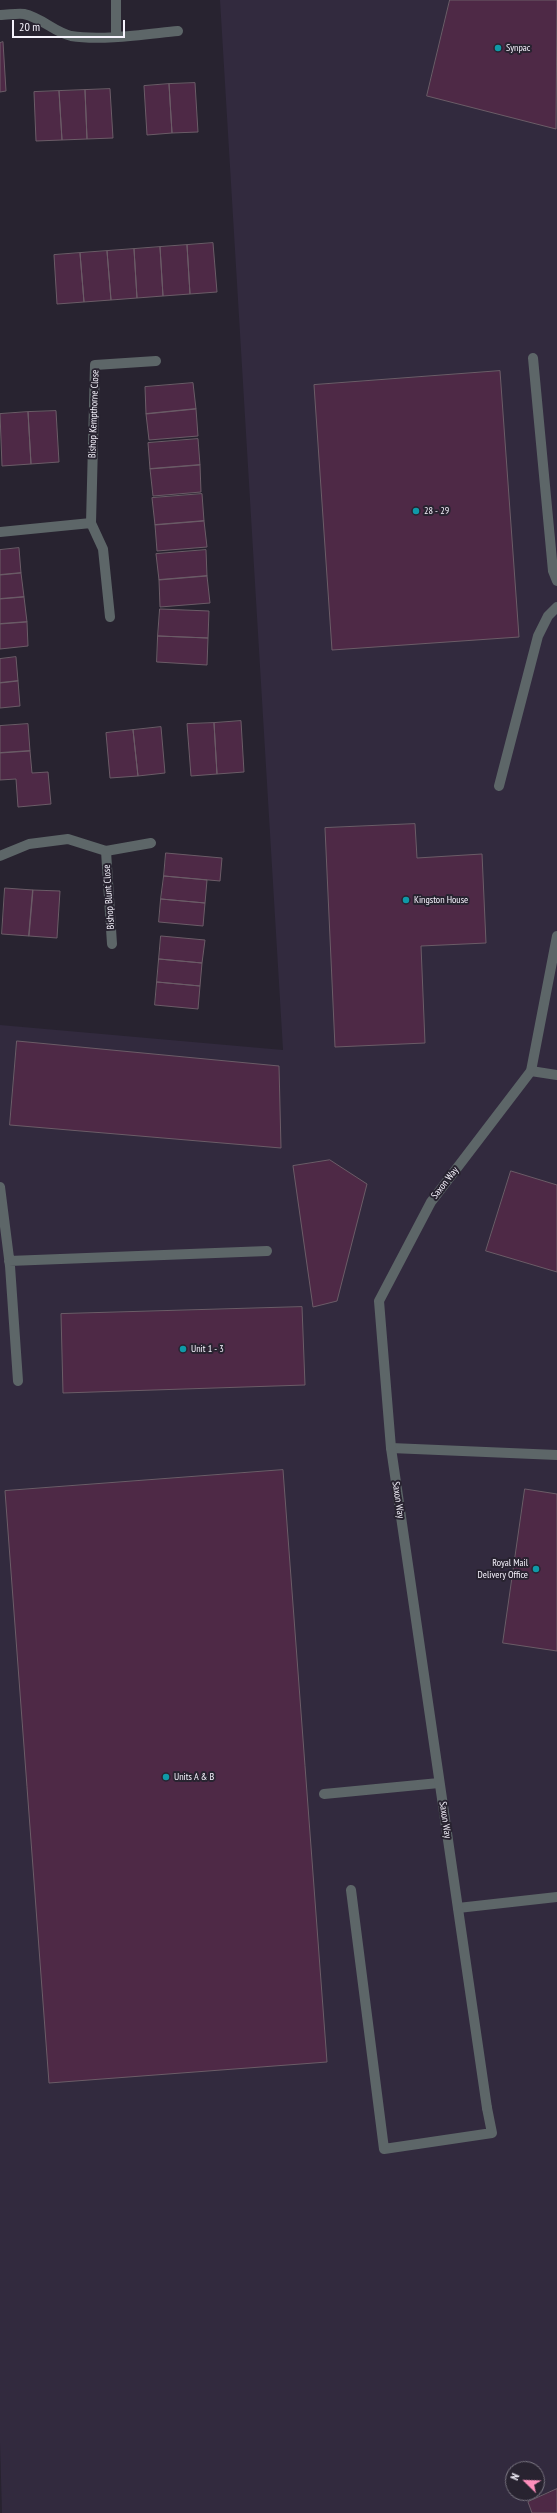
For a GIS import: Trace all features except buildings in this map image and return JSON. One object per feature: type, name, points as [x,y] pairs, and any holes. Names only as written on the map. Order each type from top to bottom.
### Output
[{"type":"street","points":[[116,0],[116,36]]},
{"type":"street","points":[[0,15],[24,14],[40,20],[55,31],[72,36],[116,36],[178,31]]},
{"type":"street","points":[[533,358],[553,571],[557,581]]},
{"type":"street","name":"Bishop Kempthorne Close","points":[[110,617],[103,549],[91,523],[95,365],[156,361]]},
{"type":"street","points":[[0,532],[91,523]]},
{"type":"street","points":[[499,786],[538,636],[548,616],[557,607]]},
{"type":"street","name":"Bishop Blunt Close","points":[[0,856],[29,844],[68,839],[106,851],[151,843]]},
{"type":"street","name":"Bishop Blunt Close","points":[[106,851],[112,944]]},
{"type":"street","name":"Saxon Way","points":[[351,1890],[384,2149],[492,2132],[487,2108],[439,1783],[391,1448],[378,1301],[431,1202],[531,1071],[557,936]]},
{"type":"street","points":[[531,1071],[557,1075]]},
{"type":"street","points":[[0,1187],[9,1261],[18,1381]]},
{"type":"street","points":[[9,1261],[267,1251]]},
{"type":"street","points":[[391,1448],[557,1455]]},
{"type":"street","points":[[324,1794],[439,1783]]},
{"type":"street","points":[[458,1908],[557,1897]]},
{"type":"shaded area","points":[[220,0],[557,0],[557,2513],[2,2513],[0,2443],[0,1025],[283,1050]]},
{"type":"place","name":"Synpac","points":[[498,48]]},
{"type":"place","name":"28 - 29","points":[[416,511]]},
{"type":"place","name":"Kingston House","points":[[406,900]]},
{"type":"place","name":"Unit 1 - 3","points":[[183,1349]]},
{"type":"place","name":"Royal Mail Delivery Office","points":[[536,1569]]},
{"type":"place","name":"Units A & B","points":[[166,1777]]}]
